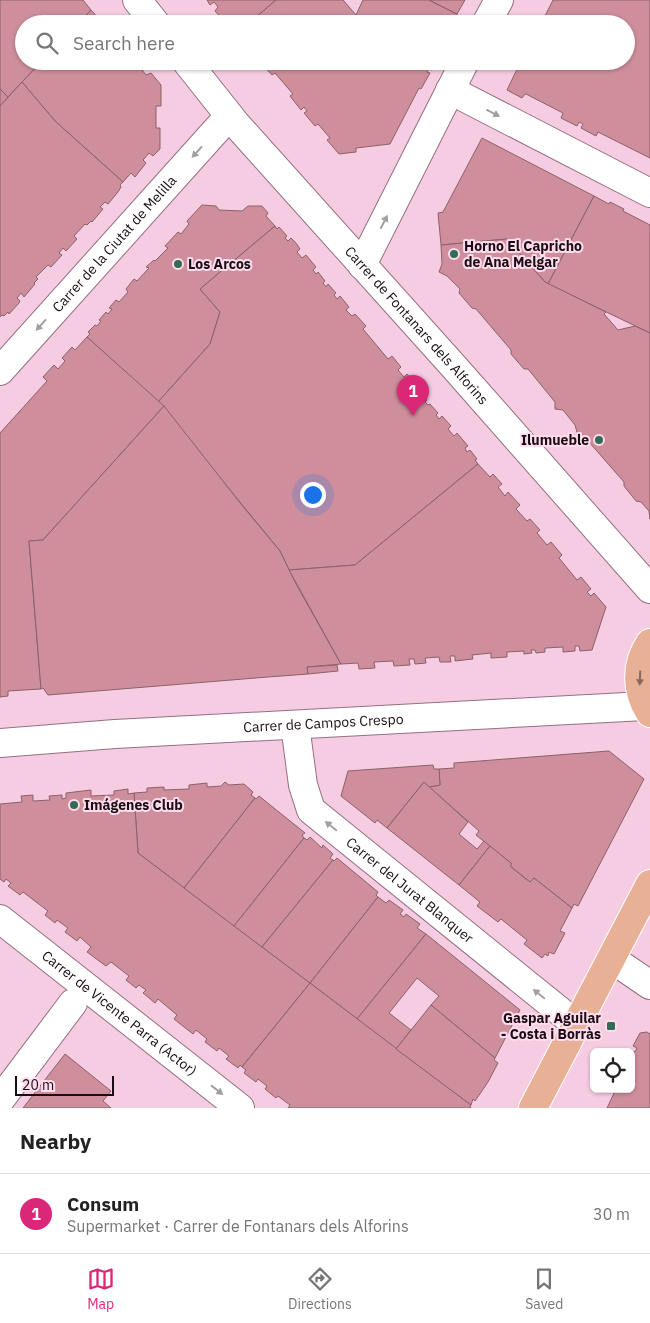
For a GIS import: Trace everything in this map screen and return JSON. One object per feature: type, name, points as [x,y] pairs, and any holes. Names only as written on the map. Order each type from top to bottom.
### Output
[{"type":"main road","points":[[648,710],[641,696],[639,675],[641,663],[650,643]]},
{"type":"main road","points":[[533,1108],[650,884]]},
{"type":"street","points":[[137,0],[149,15]]},
{"type":"street","points":[[491,15],[499,0]]},
{"type":"street","name":"Carrer de Fontanars dels Alforins","points":[[193,70],[229,116],[456,368],[650,589]]},
{"type":"street","points":[[362,265],[461,70]]},
{"type":"street","points":[[450,90],[650,193]]},
{"type":"street","name":"Carrer de la Ciutat de Melilla","points":[[0,371],[229,116]]},
{"type":"street","name":"Carrer de Campos Crespo","points":[[0,743],[115,734],[648,710]]},
{"type":"street","name":"Carrer del Jurat Blanquer","points":[[295,725],[303,785],[311,810],[577,1025]]},
{"type":"street","name":"Carrer de Vicente Parra (Actor)","points":[[0,919],[240,1108]]},
{"type":"street","points":[[612,959],[650,985]]},
{"type":"street","points":[[0,1100],[73,1003]]},
{"type":"building","points":[[0,0],[83,0],[91,10],[86,15],[15,15],[15,70],[34,70],[8,97],[0,89]]},
{"type":"building","points":[[207,0],[276,0],[258,15],[219,15],[215,11],[218,7],[214,2],[210,5]]},
{"type":"building","points":[[276,0],[343,0],[356,15],[258,15]]},
{"type":"building","points":[[363,0],[429,0],[457,14],[356,15]]},
{"type":"building","points":[[429,0],[465,0],[457,14]]},
{"type":"building","points":[[553,0],[650,0],[650,158],[598,132],[596,136],[581,128],[583,124],[579,122],[577,126],[561,118],[563,113],[526,94],[522,98],[507,90],[517,70],[635,70],[635,15],[546,15]]},
{"type":"building","points":[[91,10],[96,15],[86,15]]},
{"type":"building","points":[[33,70],[142,70],[146,75],[151,73],[161,85],[161,106],[156,106],[156,128],[160,128],[160,149],[153,156],[149,153],[143,160],[146,163],[135,177],[131,173],[123,182],[55,121],[22,82]]},
{"type":"building","points":[[267,70],[428,70],[427,72],[430,73],[421,89],[419,88],[390,144],[356,148],[356,152],[339,154],[327,140],[330,138],[318,124],[315,126],[304,113],[307,111],[304,107],[301,110],[290,96],[293,94],[275,73],[272,75]]},
{"type":"building","points":[[22,82],[55,121],[123,182],[118,192],[108,204],[105,202],[100,207],[103,209],[92,222],[87,225],[85,224],[74,236],[77,239],[66,251],[63,248],[59,253],[62,255],[51,267],[48,265],[36,277],[38,279],[35,284],[24,297],[21,293],[17,298],[20,301],[19,303],[9,314],[8,312],[0,317],[0,106]]},
{"type":"building","points":[[0,89],[8,97],[0,106]]},
{"type":"building","points":[[482,138],[594,196],[548,284],[507,239],[441,245],[438,213],[443,212]]},
{"type":"building","points":[[594,196],[624,209],[623,211],[650,225],[650,333],[548,284]]},
{"type":"building","points":[[202,205],[216,206],[219,210],[242,211],[248,206],[262,206],[268,213],[266,216],[275,226],[200,289],[220,312],[210,344],[158,402],[87,337],[90,334],[88,332],[95,325],[97,326],[101,321],[99,320],[106,312],[108,314],[112,309],[109,308],[116,300],[119,302],[128,292],[126,289],[134,279],[137,281],[149,268],[146,267],[168,248],[165,246],[178,232],[181,234],[189,224],[187,221]]},
{"type":"building","points":[[275,226],[277,229],[279,227],[287,236],[285,238],[288,241],[291,238],[296,243],[300,249],[297,252],[302,258],[306,255],[316,267],[313,270],[316,274],[318,272],[325,281],[323,283],[326,287],[328,284],[336,293],[334,295],[337,299],[340,296],[349,307],[346,310],[352,316],[355,314],[366,326],[363,329],[388,359],[392,356],[401,367],[398,370],[404,377],[407,374],[418,387],[415,389],[417,393],[420,391],[427,400],[425,402],[428,405],[430,404],[438,413],[436,415],[439,419],[442,416],[451,426],[448,429],[454,436],[457,433],[468,446],[465,448],[467,452],[470,450],[477,459],[475,460],[478,464],[355,565],[289,570],[280,551],[158,402],[210,344],[220,312],[200,289]]},
{"type":"building","points":[[507,239],[545,282],[606,312],[604,314],[618,330],[635,326],[650,333],[650,519],[649,511],[641,502],[636,501],[624,486],[624,482],[589,442],[584,441],[578,436],[575,425],[563,410],[555,409],[555,402],[528,369],[524,369],[511,354],[511,350],[476,309],[472,308],[459,293],[460,289],[447,276],[439,272],[442,264],[441,245]]},
{"type":"building","points":[[87,337],[164,406],[43,540],[29,541],[41,689],[8,691],[8,696],[0,697],[0,433],[47,381],[43,377],[54,365],[58,369],[65,361],[62,358],[72,347],[75,350]]},
{"type":"building","points":[[164,406],[280,551],[296,584],[341,664],[307,667],[308,674],[48,695],[43,688],[41,689],[29,541],[43,540]]},
{"type":"building","points":[[478,464],[490,477],[493,474],[502,484],[498,487],[505,496],[508,492],[520,505],[516,509],[527,521],[530,519],[540,530],[537,533],[547,545],[551,542],[562,555],[559,558],[577,580],[581,577],[591,589],[587,592],[591,596],[594,593],[606,607],[592,650],[580,651],[579,646],[575,646],[575,651],[563,652],[563,647],[545,648],[545,652],[536,653],[535,650],[531,650],[532,653],[524,654],[524,651],[507,652],[507,657],[491,658],[491,653],[472,655],[473,659],[455,661],[455,656],[450,656],[451,662],[440,662],[439,657],[425,658],[426,663],[415,664],[414,659],[409,659],[410,665],[394,666],[393,661],[374,662],[375,668],[359,669],[358,663],[341,664],[289,570],[355,565]]},
{"type":"building","points":[[337,665],[338,671],[308,674],[307,667]]},
{"type":"building","points":[[609,751],[644,779],[578,906],[574,904],[572,908],[534,878],[530,882],[510,866],[512,864],[476,835],[479,831],[429,787],[440,785],[439,769],[454,768],[454,763]]},
{"type":"building","points":[[433,765],[434,769],[439,769],[440,785],[429,787],[424,782],[387,828],[377,820],[375,823],[341,796],[348,771]]},
{"type":"building","points":[[225,782],[229,785],[244,784],[253,792],[251,795],[255,798],[184,888],[138,853],[134,793],[147,792],[147,788],[164,787],[164,790],[189,789],[189,785],[207,783],[207,787],[221,786]]},
{"type":"building","points":[[424,782],[468,822],[459,834],[477,849],[484,841],[490,846],[459,885],[387,828]]},
{"type":"building","points":[[128,789],[128,794],[134,793],[138,853],[310,983],[242,1067],[240,1065],[238,1068],[226,1059],[229,1056],[219,1048],[217,1051],[205,1042],[207,1039],[196,1030],[193,1034],[174,1019],[177,1015],[158,999],[155,1003],[143,993],[146,990],[139,985],[136,988],[126,980],[129,976],[111,962],[106,966],[87,952],[91,947],[80,937],[77,941],[65,932],[68,928],[57,920],[55,923],[45,915],[48,911],[23,892],[20,895],[8,886],[11,883],[6,879],[4,882],[0,879],[0,804],[22,802],[21,796],[33,795],[33,801],[50,800],[49,796],[62,795],[62,799],[66,798],[66,793],[91,790],[91,796],[114,795],[114,791]]},
{"type":"building","points":[[259,796],[305,833],[302,835],[304,838],[234,926],[184,888],[255,798]]},
{"type":"building","points":[[310,837],[322,848],[323,845],[333,854],[330,858],[333,860],[262,947],[234,926],[304,838],[307,840]]},
{"type":"building","points":[[490,846],[512,864],[510,866],[526,879],[530,882],[534,878],[572,908],[560,931],[565,933],[554,954],[549,952],[548,956],[545,954],[542,958],[524,944],[527,940],[501,919],[498,922],[477,906],[480,902],[459,885]]},
{"type":"building","points":[[337,858],[378,892],[376,895],[378,897],[310,983],[262,947],[333,860]]},
{"type":"building","points":[[378,897],[386,903],[389,900],[403,910],[400,914],[404,917],[406,914],[420,924],[417,928],[426,934],[357,1019],[310,983]]},
{"type":"building","points":[[426,934],[520,1010],[495,1058],[431,1005],[439,996],[417,978],[389,1013],[411,1030],[396,1049],[357,1019]]},
{"type":"building","points":[[310,983],[471,1105],[471,1108],[288,1108],[290,1105],[278,1096],[276,1098],[265,1089],[267,1086],[258,1079],[256,1082],[244,1073],[246,1070],[242,1067]]},
{"type":"building","points":[[431,1005],[495,1058],[494,1060],[498,1063],[488,1082],[475,1101],[473,1099],[471,1105],[396,1049]]},
{"type":"building","points":[[647,1032],[650,1034],[650,1108],[607,1108],[614,1093],[635,1093],[635,1052],[637,1048],[633,1046],[640,1033]]},
{"type":"building","points":[[65,1054],[111,1091],[103,1101],[111,1108],[23,1108]]},
{"type":"place","name":"Horno El Capricho de Ana Melgar","points":[[454,254]]},
{"type":"place","name":"Los Arcos","points":[[178,264]]},
{"type":"place","name":"Consum","points":[[413,416]]},
{"type":"place","name":"Ilumueble","points":[[599,440]]},
{"type":"place","name":"Imágenes Club","points":[[74,805]]},
{"type":"place","name":"Gaspar Aguilar - Costa i Borràs","points":[[611,1026]]}]
